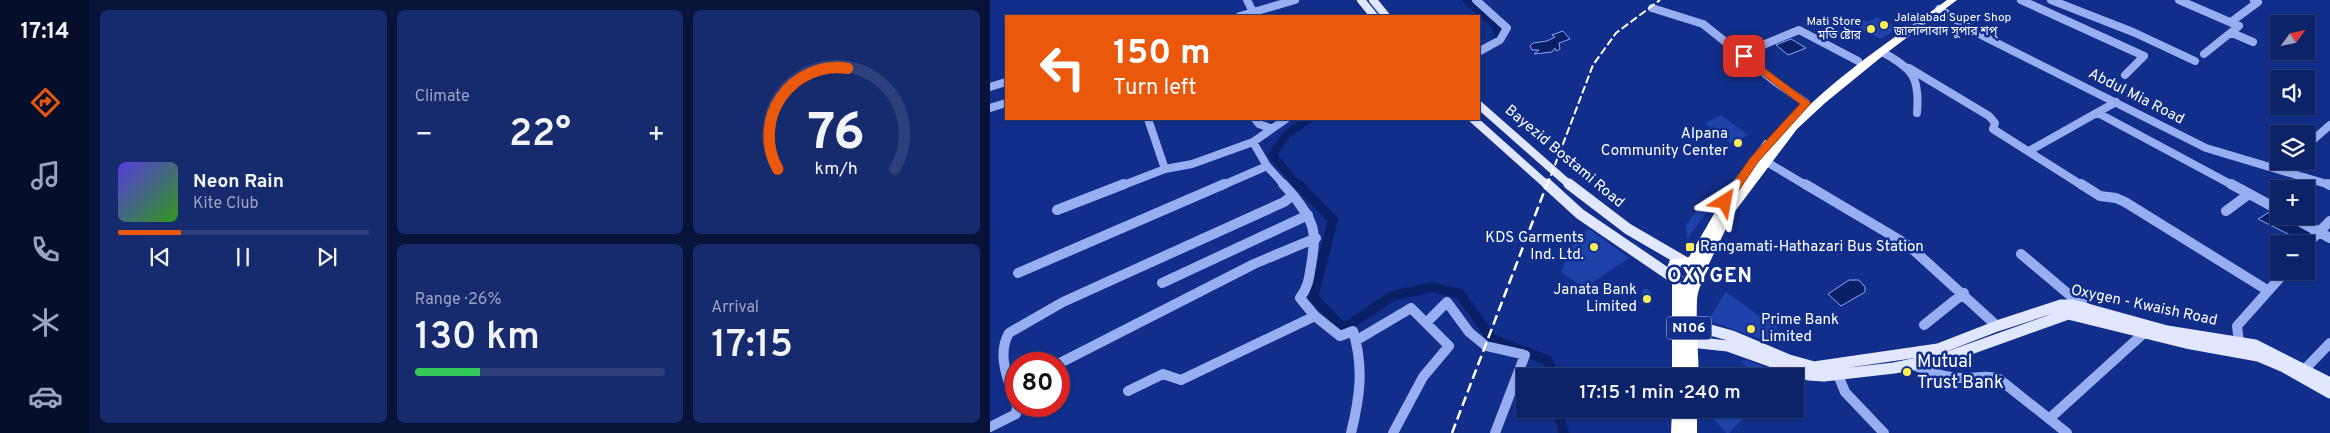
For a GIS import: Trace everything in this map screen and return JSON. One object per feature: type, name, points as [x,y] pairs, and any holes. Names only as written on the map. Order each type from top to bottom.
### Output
[{"type":"highway","name":"N106","points":[[1680,368],[1687,272],[1716,217],[1754,160],[1806,103],[1858,61],[1941,5],[1953,0]]},
{"type":"highway","name":"N106","points":[[1691,368],[1687,272],[1728,212],[1792,127],[1941,5]]},
{"type":"highway","points":[[1679,433],[1680,418]]},
{"type":"highway","points":[[1689,433],[1690,418]]},
{"type":"main road","points":[[1361,0],[1373,15]]},
{"type":"main road","points":[[1373,0],[1385,15]]},
{"type":"main road","name":"Bayezid Bostami Road","points":[[1480,106],[1589,201],[1658,249],[1687,272]]},
{"type":"main road","name":"Bayezid Bostami Road","points":[[1474,120],[1580,214],[1687,272]]},
{"type":"main road","name":"Oxygen - Kwaish Road","points":[[1689,324],[1732,336],[1789,360],[1814,367],[1938,349],[1997,326],[2061,305],[2073,305],[2167,330],[2239,342],[2272,352],[2330,383]]},
{"type":"main road","name":"Oxygen - Kwaish Road","points":[[1690,342],[1728,346],[1809,376],[1838,375],[1948,357],[2068,314],[2144,333],[2258,356],[2284,367],[2330,393]]},
{"type":"street","points":[[1247,0],[1254,14],[1295,0]]},
{"type":"street","points":[[1476,0],[1507,28],[1505,35],[1500,41],[1480,51]]},
{"type":"street","points":[[2021,0],[2144,56],[2125,75]]},
{"type":"street","points":[[2052,0],[2133,32],[2195,61]]},
{"type":"street","points":[[2179,0],[2239,26],[2204,54]]},
{"type":"street","points":[[2231,22],[2258,1]]},
{"type":"street","name":"Abdul Mia Road","points":[[1941,5],[1979,34],[2206,148],[2270,167]]},
{"type":"street","points":[[1652,8],[1703,24],[1777,83],[1806,103]]},
{"type":"street","points":[[1740,54],[1799,30],[1858,61]]},
{"type":"street","points":[[2232,33],[2253,42]]},
{"type":"street","points":[[1882,52],[1989,116],[1995,123],[1993,129],[2100,196],[2116,198],[2125,202],[2267,290]]},
{"type":"street","points":[[1909,68],[1920,89],[1917,113]]},
{"type":"street","points":[[990,87],[1005,82]]},
{"type":"street","points":[[2029,151],[2116,102]]},
{"type":"street","points":[[990,108],[1005,103]]},
{"type":"street","points":[[2098,113],[2270,205]]},
{"type":"street","points":[[1148,120],[1166,169]]},
{"type":"street","points":[[1256,120],[1259,124],[1270,128]]},
{"type":"street","points":[[1057,210],[1166,169],[1192,164],[1253,142],[1270,128],[1284,120]]},
{"type":"street","points":[[2315,138],[2330,125]]},
{"type":"street","points":[[1253,142],[1267,166],[1308,215],[1316,238],[1308,287],[1300,298],[1315,316],[1340,336],[1353,331],[1361,352],[1362,391],[1351,433]]},
{"type":"street","points":[[1765,161],[1908,245],[1964,293],[1997,326]]},
{"type":"street","points":[[1018,273],[1267,166]]},
{"type":"street","name":"Abdul Mia Road","points":[[2279,170],[2330,185]]},
{"type":"street","points":[[2226,211],[2249,194]]},
{"type":"street","points":[[1005,360],[1002,351],[1005,338],[1010,333],[1063,302],[1284,202],[1292,195]]},
{"type":"street","points":[[1162,283],[1308,215]]},
{"type":"street","points":[[2315,236],[2330,221]]},
{"type":"street","points":[[2306,225],[2330,238]]},
{"type":"street","points":[[1070,358],[1254,264],[1316,238]]},
{"type":"street","points":[[2021,254],[2072,297],[2096,312]]},
{"type":"street","points":[[2239,342],[2237,326],[2277,280]]},
{"type":"street","points":[[1924,325],[1964,293]]},
{"type":"street","points":[[1426,323],[1447,302],[1469,332],[1486,346],[1525,355],[1495,433]]},
{"type":"street","points":[[1356,340],[1411,308],[1449,346],[1423,377],[1393,433]]},
{"type":"street","points":[[1128,391],[1163,374],[1181,380],[1315,316]]},
{"type":"street","points":[[2049,418],[2131,348],[2144,333]]},
{"type":"street","points":[[2305,369],[2330,343]]},
{"type":"street","points":[[1911,364],[1926,370],[1962,378],[1988,374],[1999,379],[2067,433]]},
{"type":"street","points":[[1838,375],[1844,392],[1884,433]]},
{"type":"street","points":[[990,427],[1010,417]]},
{"type":"shaded area","points":[[1563,31],[1570,39],[1559,43],[1560,49],[1556,51],[1555,48],[1552,52],[1534,54],[1539,50],[1532,50],[1530,46],[1533,43],[1547,41],[1555,37],[1552,35]]},
{"type":"shaded area","points":[[1791,39],[1806,48],[1788,55],[1776,45]]},
{"type":"shaded area","points":[[2270,212],[2270,225],[2258,219]]},
{"type":"shaded area","points":[[2270,225],[2300,225],[2313,232],[2310,235],[2290,235]]},
{"type":"shaded area","points":[[1849,280],[1859,280],[1865,287],[1865,292],[1841,306],[1828,294]]},
{"type":"building","points":[[1877,17],[1899,28],[1881,39],[1852,25],[1861,19],[1867,22]]},
{"type":"building","points":[[1721,115],[1748,135],[1731,144],[1705,123]]},
{"type":"building","points":[[1707,197],[1715,201],[1687,239],[1686,225]]},
{"type":"building","name":"KDS Garments Ind. Ltd.","points":[[1589,229],[1629,258],[1584,288],[1561,272],[1576,237]]},
{"type":"building","name":"Janata Bank Limited","points":[[1643,289],[1648,289],[1652,294],[1651,305],[1641,304]]},
{"type":"building","points":[[1726,292],[1762,318],[1765,315],[1778,327],[1771,343],[1708,320]]},
{"type":"building","points":[[1744,360],[1763,366],[1760,368],[1747,368],[1741,361]]},
{"type":"building","points":[[1713,418],[1744,418],[1729,433],[1726,433]]},
{"type":"waterway","points":[[1467,0],[1496,26],[1499,37],[1495,41]]},
{"type":"waterway","points":[[1299,186],[1272,155],[1287,134],[1308,120]]},
{"type":"waterway","points":[[1298,184],[1333,220],[1313,297],[1340,325],[1348,326],[1392,296],[1433,287],[1460,294],[1492,339],[1547,360],[1551,368]]},
{"type":"waterway","points":[[1559,418],[1564,433]]},
{"type":"railway","points":[[1547,186],[1593,65],[1616,33],[1660,0]]},
{"type":"railway","points":[[1452,433],[1547,184]]},
{"type":"place","name":"Jalalabad Super Shop জালালাবাদ সুপার শপ্","points":[[1884,25]]},
{"type":"place","name":"Mati Store মতি ষ্টোর","points":[[1871,29]]},
{"type":"place","name":"Alpana Community Center","points":[[1738,143]]},
{"type":"place","name":"KDS Garments Ind. Ltd.","points":[[1594,247]]},
{"type":"place","name":"Rangamati-Hathazari Bus Station","points":[[1690,247]]},
{"type":"place","name":"Janata Bank Limited","points":[[1647,299]]},
{"type":"place","name":"Prime Bank Limited","points":[[1751,329]]},
{"type":"place","name":"Mutual Trust Bank","points":[[1907,372]]},
{"type":"district","name":"OXYGEN","points":[[1710,277]]},
{"type":"route","points":[[1725,202],[1754,160],[1806,103],[1777,83],[1744,56]]}]
